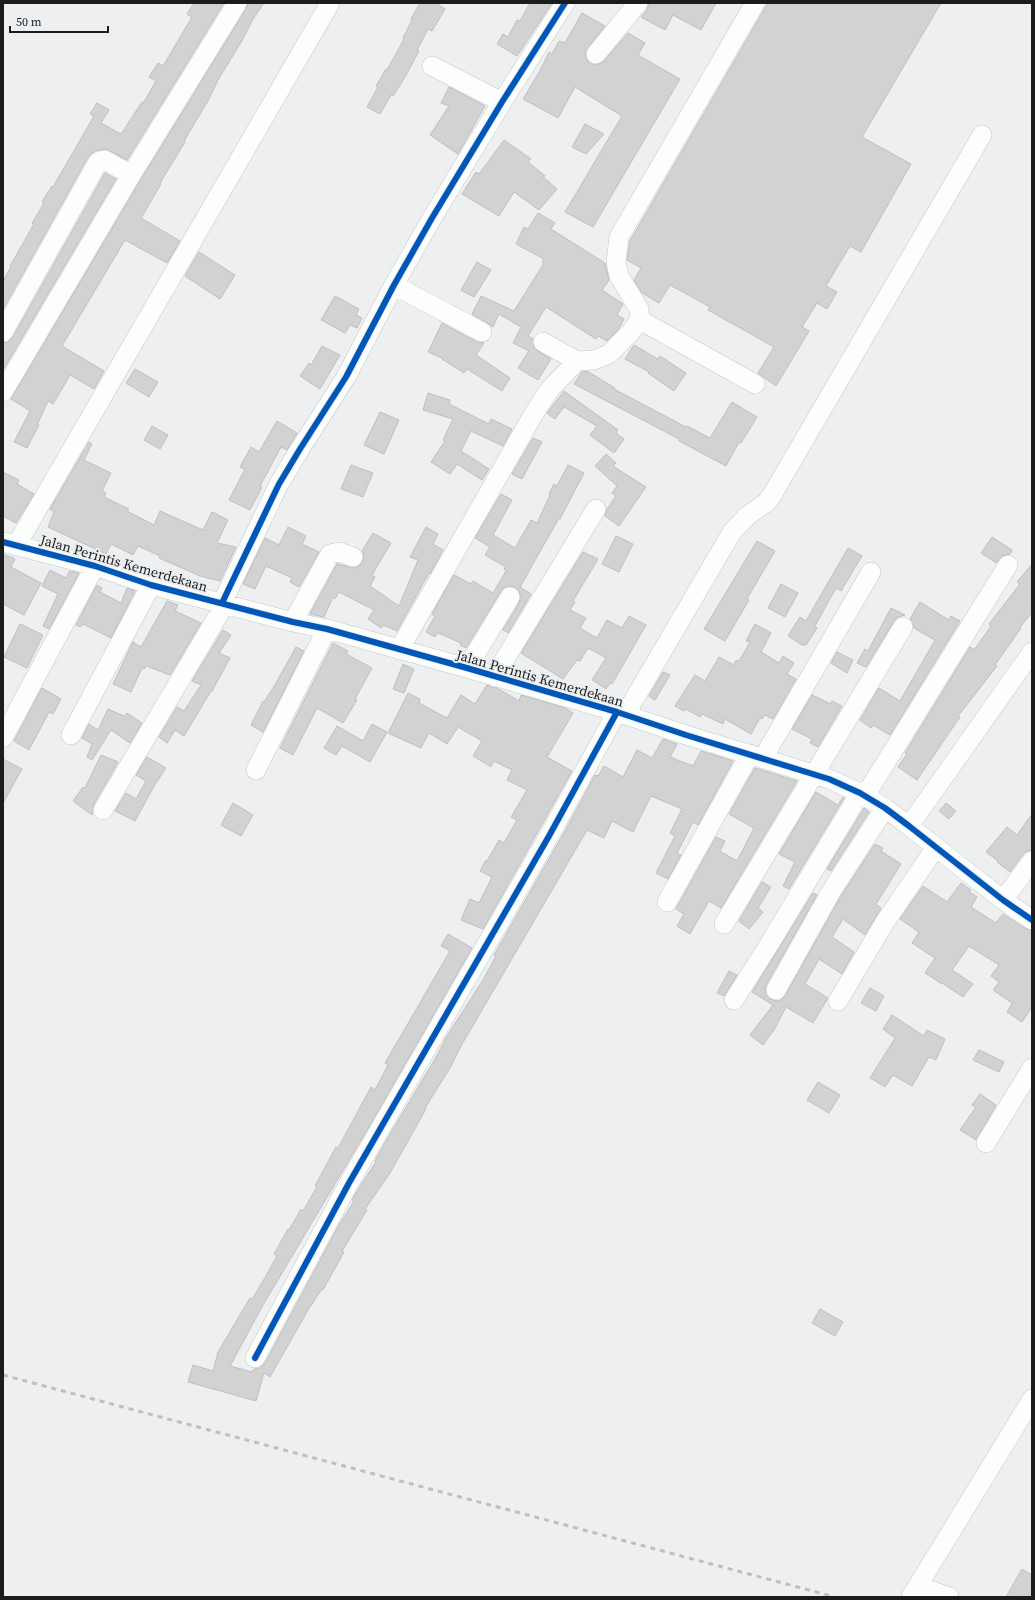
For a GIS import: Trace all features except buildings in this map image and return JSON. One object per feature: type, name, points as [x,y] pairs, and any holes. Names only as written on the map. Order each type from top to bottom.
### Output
[{"type":"street","points":[[3,392],[131,175],[237,3]]},
{"type":"street","points":[[10,544],[330,3]]},
{"type":"street","points":[[103,810],[223,603],[279,484],[346,377],[394,285],[502,102],[565,3]]},
{"type":"street","points":[[543,342],[577,362],[594,360],[608,354],[630,333],[640,320],[639,309],[619,276],[616,262],[619,237],[755,3]]},
{"type":"street","points":[[596,54],[632,5]]},
{"type":"street","points":[[432,66],[502,102]]},
{"type":"street","points":[[255,1358],[349,1183],[621,713],[732,532],[747,516],[767,502],[772,495],[982,134]]},
{"type":"street","points":[[3,332],[98,162],[105,160],[131,175]]},
{"type":"street","points":[[394,285],[482,332]]},
{"type":"street","points":[[640,320],[755,384]]},
{"type":"street","points":[[399,650],[536,410],[550,389],[577,362]]},
{"type":"street","points":[[494,677],[596,509]]},
{"type":"street","name":"Jalan Perintis Kemerdekaan","points":[[10,544],[95,566],[151,585],[293,622],[327,629],[467,668],[621,713],[686,735],[815,774],[863,794],[885,808],[1002,900],[1032,920]]},
{"type":"street","points":[[293,622],[330,554],[339,552],[354,557]]},
{"type":"street","points":[[734,1000],[1008,565]]},
{"type":"street","points":[[3,738],[95,566]]},
{"type":"street","points":[[667,902],[871,572]]},
{"type":"street","points":[[71,735],[151,585]]},
{"type":"street","points":[[467,668],[510,597]]},
{"type":"street","points":[[724,924],[903,627]]},
{"type":"street","points":[[256,770],[327,629]]},
{"type":"street","points":[[909,826],[1032,652]]},
{"type":"street","points":[[776,990],[832,890],[885,808]]},
{"type":"street","points":[[838,1001],[886,922],[936,847]]},
{"type":"street","points":[[1002,900],[1032,861]]},
{"type":"street","points":[[986,1143],[1032,1068]]},
{"type":"street","points":[[949,1597],[914,1592],[1032,1399]]},
{"type":"railway","points":[[3,1375],[835,1597]]},
{"type":"cycle path","points":[[222,603],[279,484],[346,377],[394,285],[432,218],[502,102],[565,3]]},
{"type":"cycle path","points":[[3,542],[95,566],[151,585],[293,622],[327,629],[467,668],[617,712],[829,779],[860,793],[885,808],[1003,900],[1032,920]]},
{"type":"cycle path","points":[[255,1358],[349,1183],[549,836],[617,712]]}]
